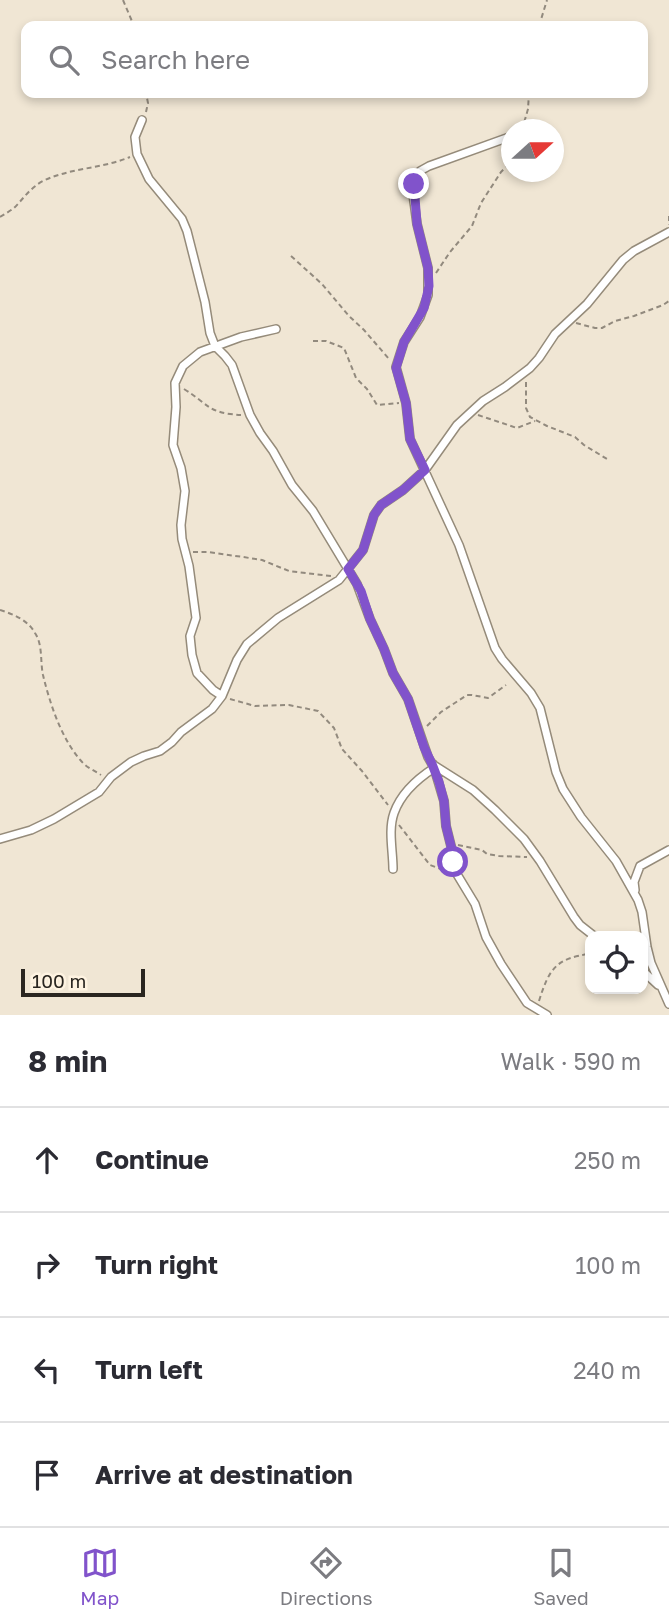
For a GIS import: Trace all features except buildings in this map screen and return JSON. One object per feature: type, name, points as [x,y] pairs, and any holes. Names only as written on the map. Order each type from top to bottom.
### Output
[{"type":"street","points":[[142,120],[135,137],[137,154],[149,180],[182,219],[187,230],[215,346],[232,365],[250,415],[361,591],[393,673],[408,699],[433,766],[444,801],[455,871],[475,904],[494,952],[527,1003],[547,1015]]},
{"type":"street","points":[[501,140],[429,166],[416,177],[415,210],[428,268],[429,286],[424,308],[404,342],[396,368],[406,403],[410,439],[458,545],[495,648],[540,708],[563,789],[581,817],[616,861],[636,894]]},
{"type":"street","points":[[0,839],[31,830],[99,792],[109,779],[131,762],[160,751],[212,709],[222,696],[247,644],[278,618],[339,580],[363,550],[374,515],[381,505],[425,470],[448,436],[471,412],[539,358],[555,334],[587,304],[623,260],[669,232]]},
{"type":"street","points":[[222,696],[197,673],[190,639],[196,618],[181,526],[185,491],[173,445],[175,383],[183,366],[200,352],[241,337],[276,329]]},
{"type":"street","points":[[393,869],[393,814],[407,790],[433,766]]},
{"type":"street","points":[[433,766],[473,790],[524,839],[574,917],[588,931]]},
{"type":"street","points":[[669,850],[640,866],[634,882],[647,947],[669,1004]]},
{"type":"street","points":[[648,975],[660,986]]},
{"type":"path","points":[[123,0],[132,21]]},
{"type":"path","points":[[541,21],[547,0]]},
{"type":"path","points":[[142,120],[147,98]]},
{"type":"path","points":[[525,119],[529,98]]},
{"type":"path","points":[[0,217],[15,207],[27,192],[42,181],[64,173],[108,165],[137,154]]},
{"type":"path","points":[[429,286],[450,252],[472,226],[481,203],[501,172]]},
{"type":"path","points":[[669,216],[669,225]]},
{"type":"path","points":[[291,256],[322,284],[396,368]]},
{"type":"path","points":[[569,321],[598,329],[669,301]]},
{"type":"path","points":[[313,341],[326,341],[344,348],[356,378],[377,405],[406,403]]},
{"type":"path","points":[[526,371],[527,414],[536,421],[575,437],[584,446],[607,459]]},
{"type":"path","points":[[175,383],[212,410],[250,415]]},
{"type":"path","points":[[471,412],[517,428],[536,421]]},
{"type":"path","points":[[185,552],[243,556],[289,571],[322,574],[339,580]]},
{"type":"path","points":[[0,610],[20,618],[35,631],[39,640],[43,674],[59,724],[68,742],[86,766],[109,779]]},
{"type":"path","points":[[420,735],[441,712],[467,695],[488,698],[506,685]]},
{"type":"path","points":[[222,696],[255,706],[289,705],[318,711],[332,725],[342,750],[379,791],[430,865],[441,870],[455,871]]},
{"type":"path","points":[[450,843],[508,858],[537,856]]},
{"type":"path","points":[[537,1009],[551,972],[565,960],[585,955]]},
{"type":"route","points":[[414,184],[417,224],[428,268],[429,286],[424,308],[404,342],[396,368],[406,403],[410,439],[425,470],[381,505],[374,515],[363,550],[348,569],[361,591],[393,673],[408,699],[439,782],[453,862]]}]
